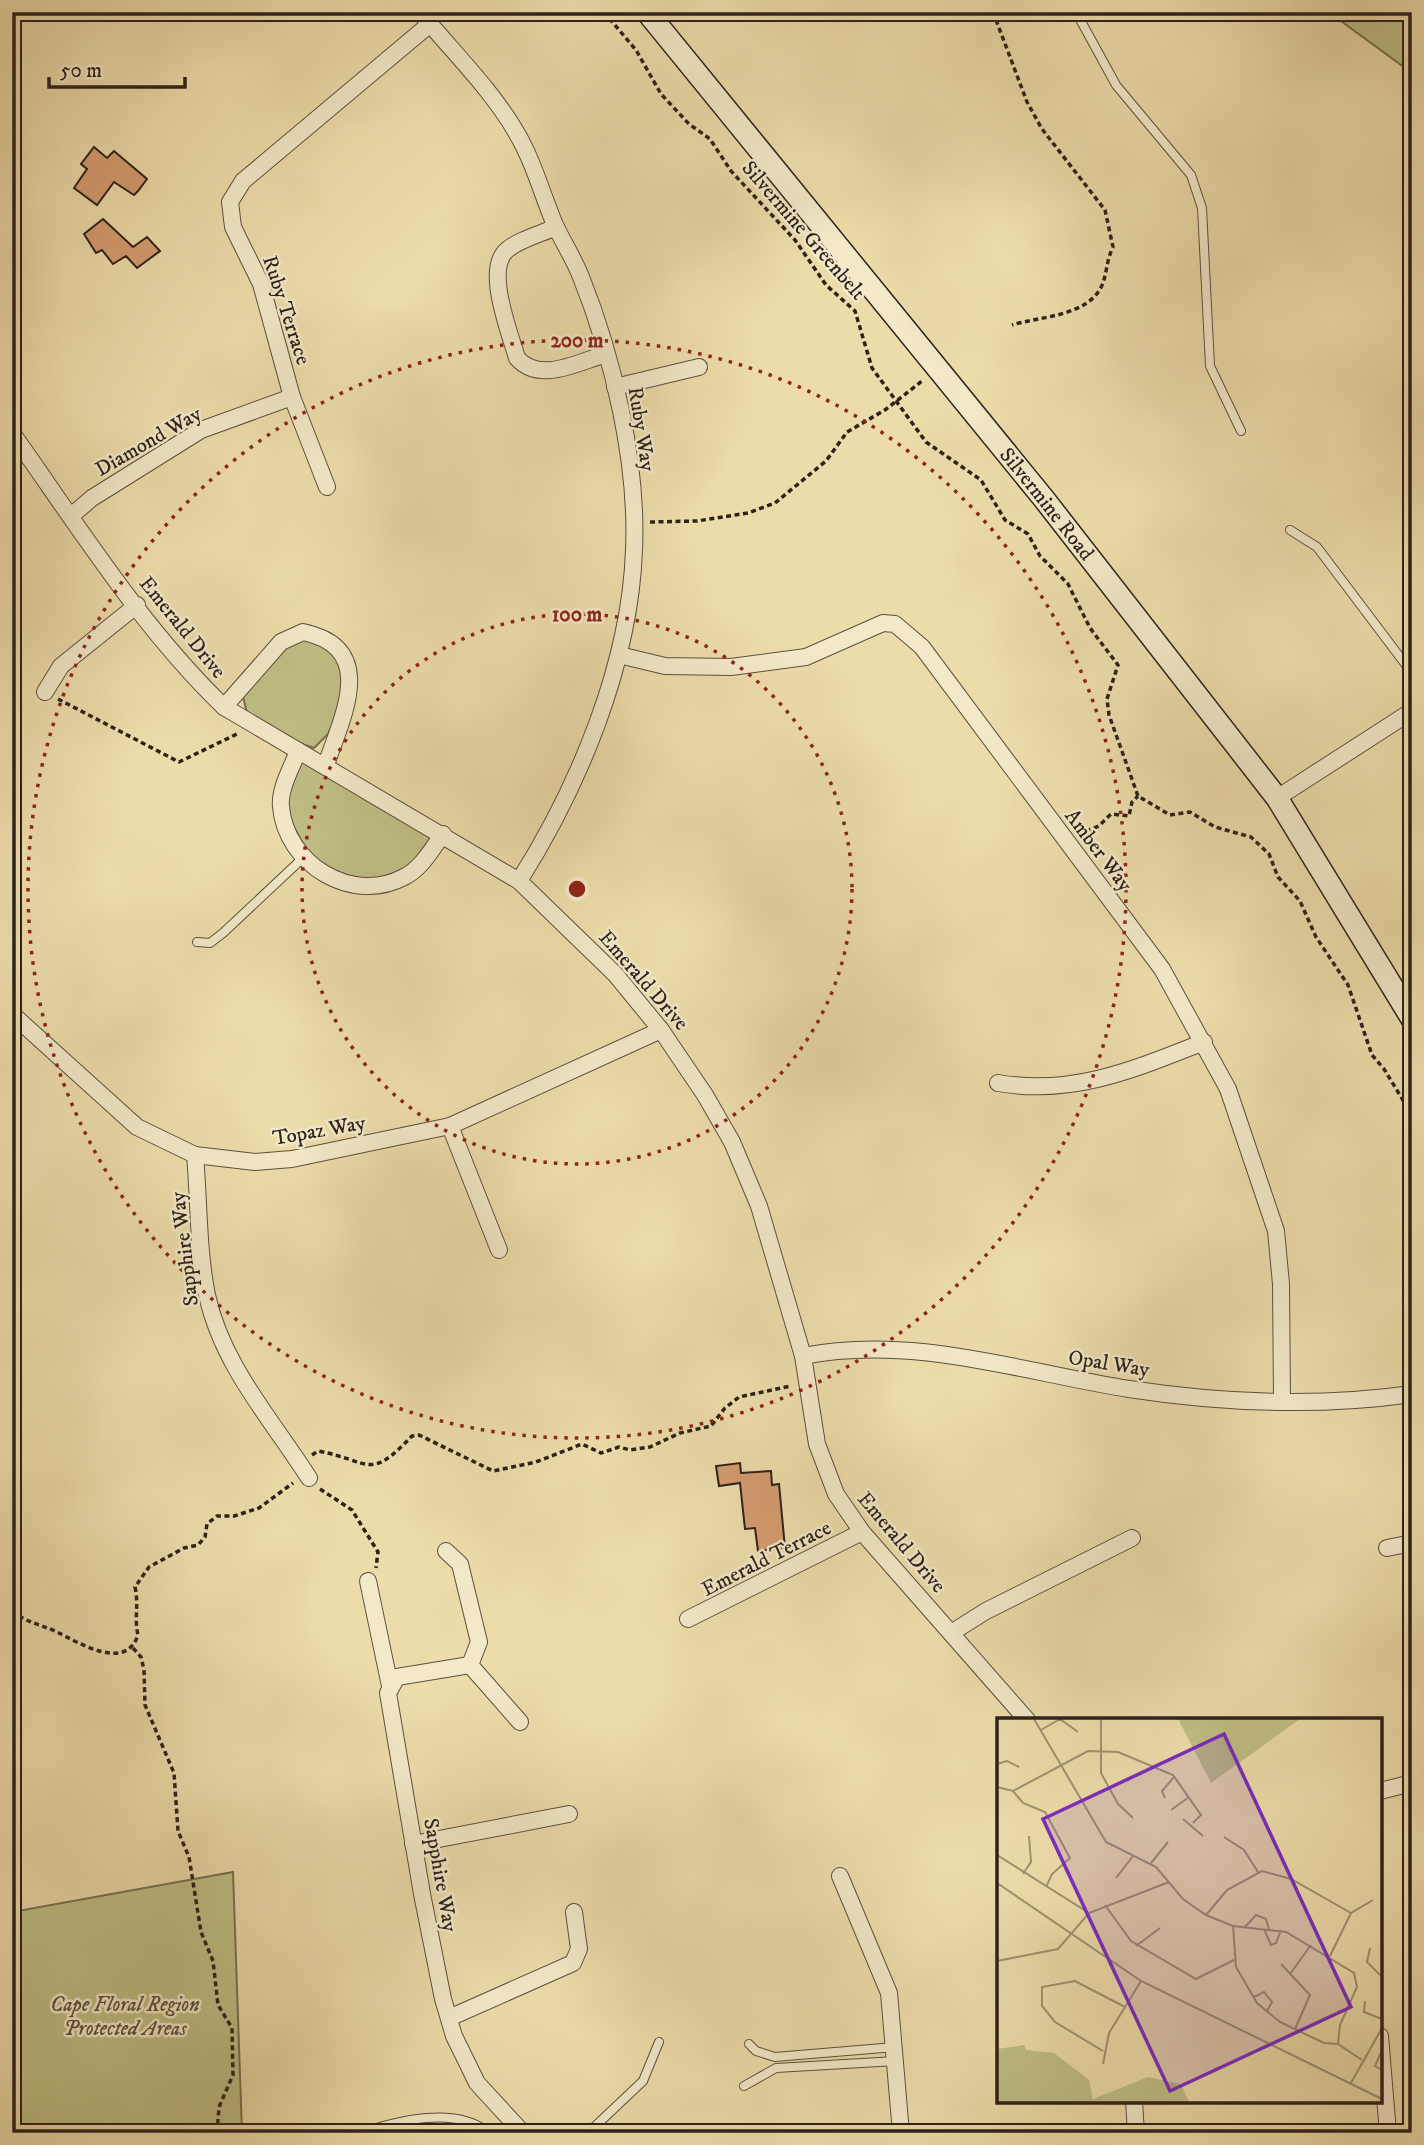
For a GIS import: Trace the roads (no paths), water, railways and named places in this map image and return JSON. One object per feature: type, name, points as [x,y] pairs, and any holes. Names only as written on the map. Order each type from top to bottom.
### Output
[{"type":"street","name":"Silvermine Road","points":[[647,12],[1044,499],[1278,798],[1412,1019]]},
{"type":"street","name":"Ruby Way","points":[[425,18],[517,133],[556,227],[580,274],[615,387],[634,522],[634,552],[619,655],[563,805],[519,881]]},
{"type":"street","name":"Ruby Terrace","points":[[327,487],[292,397],[261,285],[233,228],[230,202],[243,181],[425,18]]},
{"type":"street","points":[[556,227],[508,249],[500,257],[497,282],[517,358],[525,366],[547,372],[606,354]]},
{"type":"street","points":[[615,387],[699,368]]},
{"type":"street","name":"Diamond Way","points":[[71,516],[92,498],[191,436],[292,397]]},
{"type":"street","name":"Emerald Drive","points":[[12,433],[195,680],[224,707],[519,881],[615,974],[661,1030],[705,1094],[732,1142],[759,1206],[803,1356],[817,1444],[836,1494],[862,1532],[1025,1718]]},
{"type":"street","points":[[45,692],[61,666],[137,605]]},
{"type":"street","name":"Amber Way","points":[[619,655],[665,666],[731,667],[806,657],[870,627],[895,624],[922,647],[1162,969],[1228,1089],[1276,1231],[1281,1284],[1282,1400]]},
{"type":"street","points":[[224,707],[281,642],[303,632],[332,644],[347,662],[351,684],[326,765]]},
{"type":"street","points":[[1278,798],[1412,711]]},
{"type":"street","points":[[298,751],[281,807],[293,842],[304,857],[335,881],[376,886],[396,881],[415,870],[443,834]]},
{"type":"street","name":"Topaz Way","points":[[12,1014],[117,1112],[147,1132],[195,1156],[255,1162],[292,1159],[450,1126],[661,1030]]},
{"type":"street","points":[[998,1083],[1026,1088],[1085,1084],[1116,1076],[1204,1042]]},
{"type":"street","points":[[450,1126],[499,1250]]},
{"type":"street","name":"Sapphire Way","points":[[195,1156],[207,1294],[217,1328],[242,1380],[305,1471]]},
{"type":"street","name":"Opal Way","points":[[803,1356],[865,1347],[908,1349],[1131,1389],[1215,1398],[1282,1400],[1411,1396]]},
{"type":"street","name":"Emerald Terrace","points":[[688,1619],[862,1532]]},
{"type":"street","points":[[951,1633],[986,1611],[1132,1538]]},
{"type":"street","points":[[1387,1548],[1412,1543]]},
{"type":"street","points":[[446,1551],[460,1564],[479,1642],[470,1665]]},
{"type":"street","name":"Sapphire Way","points":[[369,1581],[390,1686],[390,1710],[413,1844],[449,2018],[463,2060],[477,2083],[523,2133]]},
{"type":"street","points":[[390,1686],[397,1677],[407,1673],[470,1665]]},
{"type":"street","points":[[470,1665],[520,1721]]},
{"type":"street","points":[[1382,1790],[1412,1783]]},
{"type":"street","points":[[413,1844],[569,1814]]},
{"type":"street","points":[[840,1876],[889,1993],[901,2133]]},
{"type":"street","points":[[449,2018],[573,1963],[579,1949],[574,1912]]},
{"type":"street","points":[[1382,2060],[1388,2133]]},
{"type":"street","points":[[1134,2103],[1136,2133]]},
{"type":"lane","points":[[1076,12],[1116,85],[1196,183],[1202,208],[1210,366],[1241,430]]},
{"type":"lane","points":[[1290,530],[1317,547],[1412,673]]},
{"type":"lane","points":[[197,942],[210,943],[223,933],[304,857]]},
{"type":"lane","points":[[588,2133],[643,2081],[656,2057],[659,2042]]},
{"type":"lane","points":[[749,2044],[756,2051],[775,2057],[896,2054]]},
{"type":"lane","points":[[744,2086],[776,2068],[896,2054]]},
{"type":"lane","points":[[360,2133],[442,2118],[459,2118],[489,2133]]},
{"type":"park label","name":"Cape Floral Region Protected Areas","points":[[125,2016]]}]
